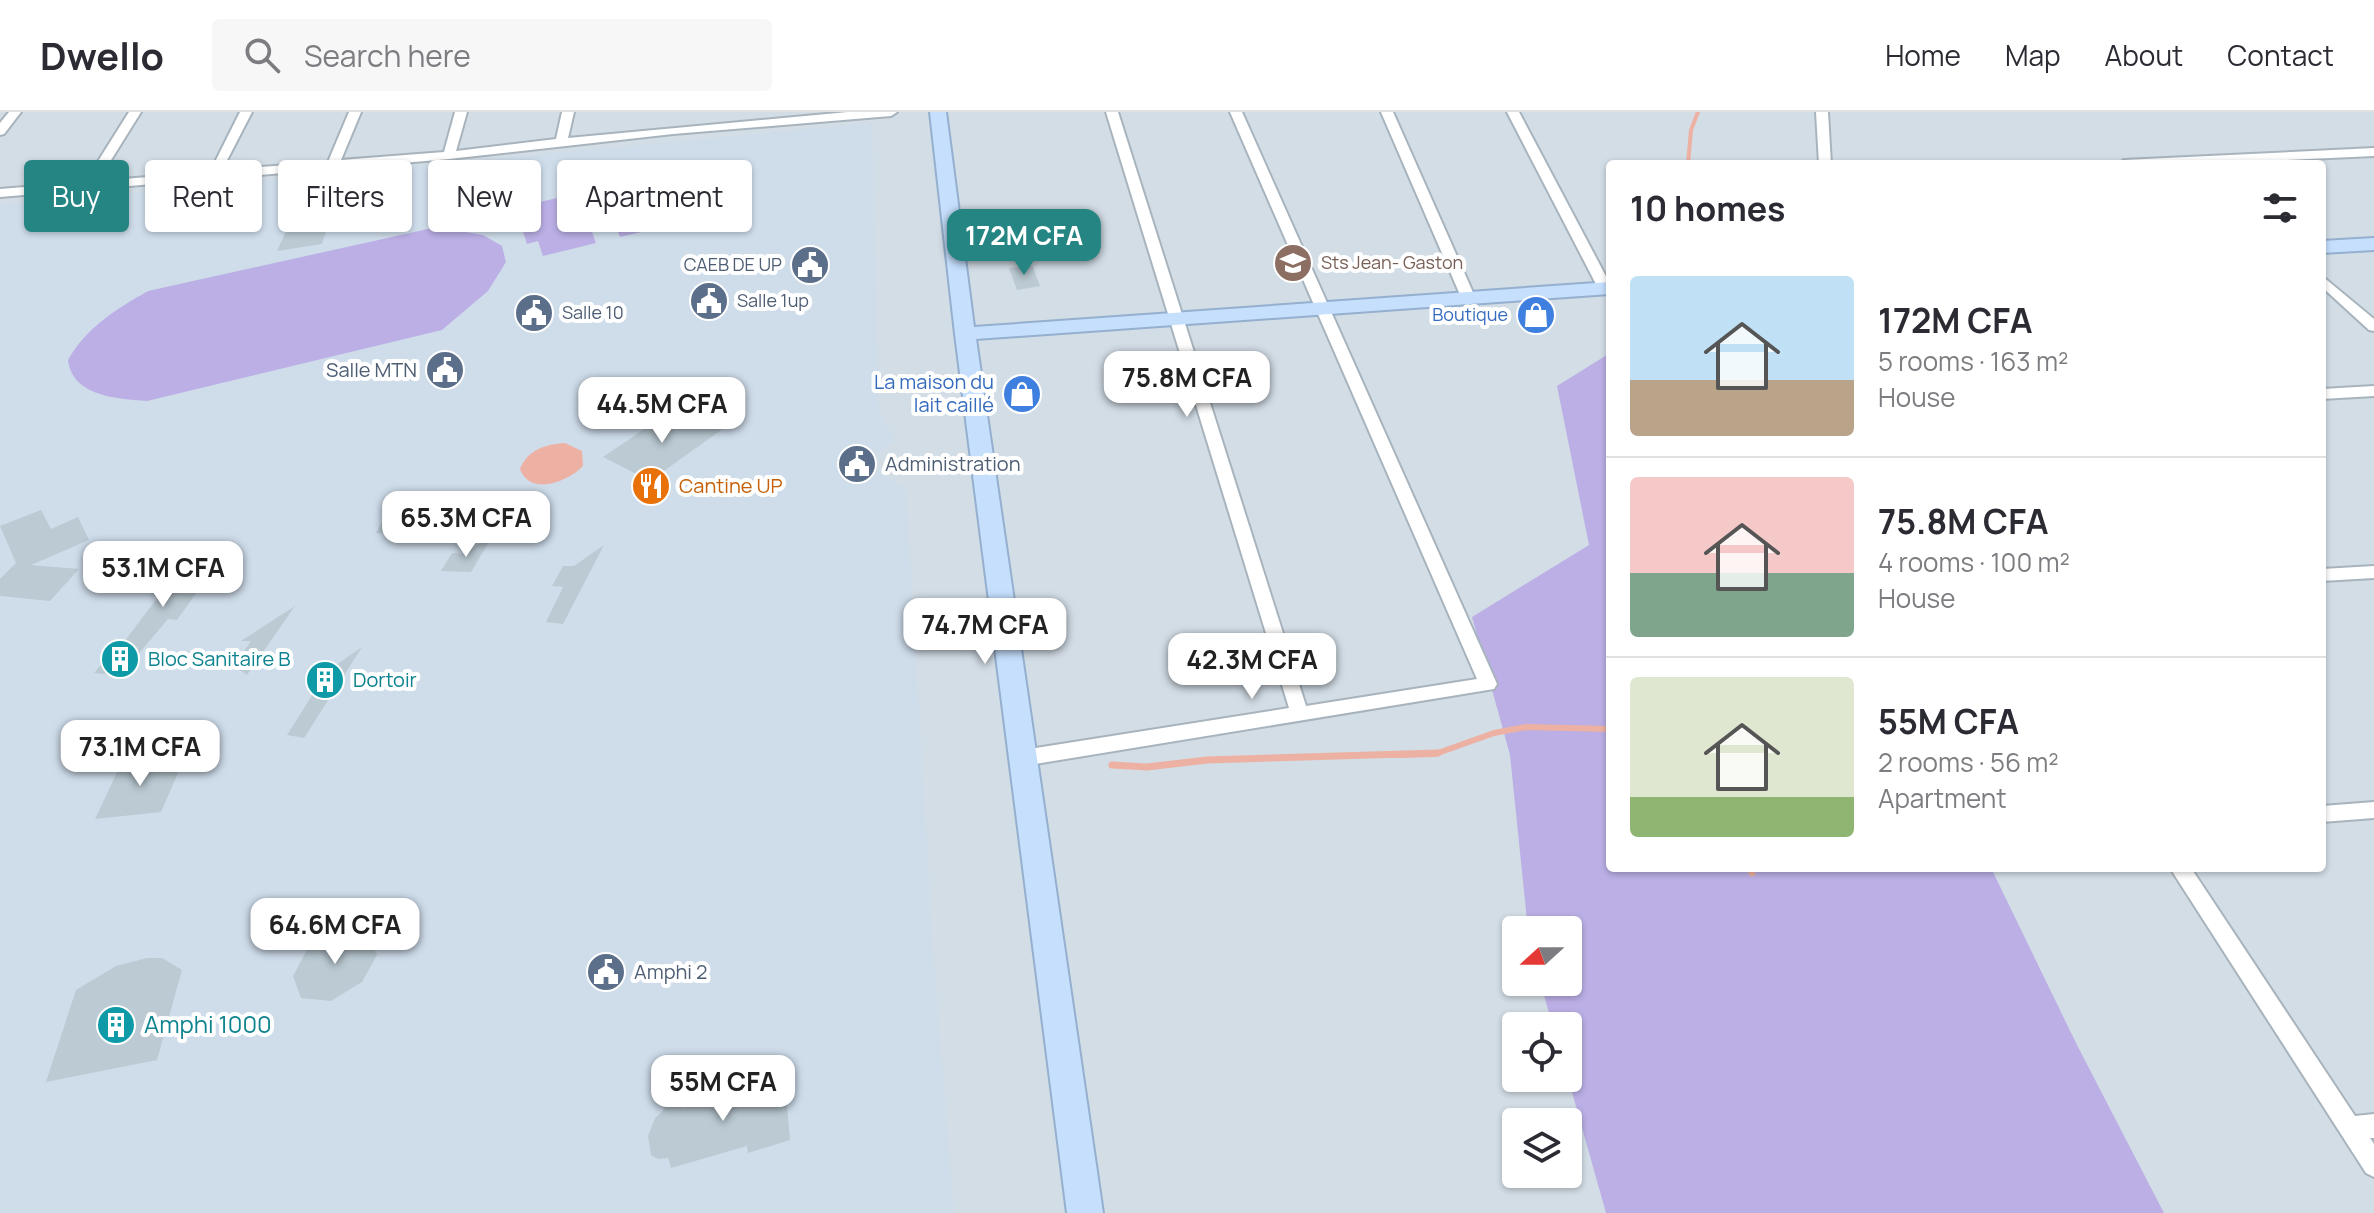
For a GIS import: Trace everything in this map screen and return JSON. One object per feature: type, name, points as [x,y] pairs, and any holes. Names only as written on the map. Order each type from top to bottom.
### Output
[{"type":"street","points":[[0,131],[15,112]]},
{"type":"street","points":[[105,160],[135,112]]},
{"type":"street","points":[[222,160],[246,112]]},
{"type":"street","points":[[335,160],[355,112]]},
{"type":"street","points":[[449,155],[461,112]]},
{"type":"street","points":[[561,143],[568,112]]},
{"type":"street","points":[[673,130],[675,112]]},
{"type":"street","points":[[391,160],[778,117],[891,112]]},
{"type":"street","points":[[938,112],[965,334],[1085,1213]]},
{"type":"street","points":[[1112,112],[1300,715]]},
{"type":"street","points":[[1023,758],[1488,684],[1236,112]]},
{"type":"street","points":[[1387,112],[1468,297]]},
{"type":"street","points":[[1513,112],[1606,286]]},
{"type":"street","points":[[1822,112],[1825,160]]},
{"type":"street","points":[[2207,160],[2374,152]]},
{"type":"street","points":[[0,193],[24,191]]},
{"type":"street","points":[[2326,247],[2374,244]]},
{"type":"street","points":[[2326,284],[2374,327]]},
{"type":"street","points":[[965,334],[1606,288]]},
{"type":"street","points":[[2326,394],[2374,391]]},
{"type":"street","points":[[2326,575],[2374,572]]},
{"type":"street","points":[[2326,814],[2374,810]]},
{"type":"street","points":[[2183,872],[2374,1165]]},
{"type":"street","points":[[2350,1128],[2374,1126]]},
{"type":"shaded area","points":[[0,112],[2374,112],[2374,1213],[0,1213]]},
{"type":"shaded area","points":[[872,123],[879,412],[896,440],[862,464],[906,488],[933,948],[954,1213],[0,1213],[0,205],[24,203],[24,232],[129,232],[129,193],[145,191],[145,232],[262,232],[262,180],[278,179],[278,232],[412,232],[412,166],[428,165],[428,232],[541,232],[541,160],[479,160]]},
{"type":"shaded area","points":[[557,198],[557,232],[592,232],[596,243],[543,256],[538,241],[527,244],[523,232],[541,232],[541,202]]},
{"type":"shaded area","points":[[428,229],[428,232],[483,235],[502,246],[506,262],[488,291],[442,330],[147,401],[110,397],[87,388],[71,372],[68,360],[93,329],[113,312],[148,291]]},
{"type":"shaded area","points":[[618,232],[641,232],[620,237]]},
{"type":"shaded area","points":[[1606,355],[1606,872],[1993,872],[2077,1045],[2164,1213],[1606,1213],[1582,1128],[1582,1108],[1576,1108],[1572,1092],[1582,1092],[1582,1012],[1549,1012],[1544,996],[1582,996],[1582,916],[1527,916],[1510,755],[1472,617],[1589,545],[1557,386]]},
{"type":"shaded area","points":[[565,443],[582,451],[583,466],[577,472],[550,484],[525,478],[520,469],[527,457],[544,447]]},
{"type":"building","points":[[286,232],[326,232],[322,244],[277,251]]},
{"type":"building","points":[[1032,265],[1040,286],[1017,290],[1009,268]]},
{"type":"building","points":[[668,413],[688,424],[700,415],[724,428],[650,481],[603,457]]},
{"type":"building","points":[[41,510],[51,529],[78,517],[89,540],[31,565],[79,569],[50,601],[0,596],[0,579],[16,563],[0,526]]},
{"type":"building","points":[[386,514],[415,516],[403,534],[376,533]]},
{"type":"building","points":[[495,532],[471,572],[441,571],[452,553],[465,554]]},
{"type":"building","points":[[604,545],[563,624],[546,622],[563,587],[552,586],[563,566],[574,566]]},
{"type":"building","points":[[183,553],[224,554],[177,620],[168,619],[120,676],[94,673],[124,642],[179,569],[171,569]]},
{"type":"building","points":[[295,606],[247,675],[234,666],[251,641],[241,641]]},
{"type":"building","name":"Dortoir","points":[[362,647],[304,738],[287,735],[318,686],[307,685]]},
{"type":"building","points":[[185,757],[161,812],[95,819],[121,764]]},
{"type":"building","points":[[339,931],[368,934],[377,955],[362,982],[331,1001],[301,998],[293,976],[308,948]]},
{"type":"building","name":"Amphi 1000","points":[[147,958],[162,958],[182,970],[157,1060],[46,1082],[76,990],[116,966]]},
{"type":"building","points":[[784,1072],[790,1140],[748,1153],[747,1146],[671,1168],[668,1158],[658,1159],[651,1155],[648,1136],[655,1118],[663,1111],[664,1101],[681,1096],[683,1108],[747,1089],[746,1082]]},
{"type":"waterway","points":[[1688,160],[1691,130],[1698,112]]},
{"type":"waterway","points":[[1438,753],[1494,733],[1526,727],[1606,729]]},
{"type":"waterway","points":[[1112,765],[1147,767],[1207,760],[1438,753]]},
{"type":"waterway","points":[[1395,755],[1438,753]]},
{"type":"place","name":"Sts Jean- Gaston","points":[[1293,263]]},
{"type":"place","name":"CAEB DE UP","points":[[810,265]]},
{"type":"place","name":"Salle 1up","points":[[709,301]]},
{"type":"place","name":"Salle 10","points":[[534,313]]},
{"type":"place","name":"Boutique","points":[[1536,315]]},
{"type":"place","name":"Salle MTN","points":[[445,370]]},
{"type":"place","name":"La maison du lait caillé","points":[[1022,394]]},
{"type":"place","name":"Administration","points":[[857,464]]},
{"type":"place","name":"Cantine UP","points":[[651,486]]},
{"type":"place","name":"Bloc Sanitaire B","points":[[120,659]]},
{"type":"place","name":"Dortoir","points":[[325,680]]},
{"type":"place","name":"Amphi 2","points":[[606,972]]},
{"type":"place","name":"Amphi 1000","points":[[116,1025]]}]
